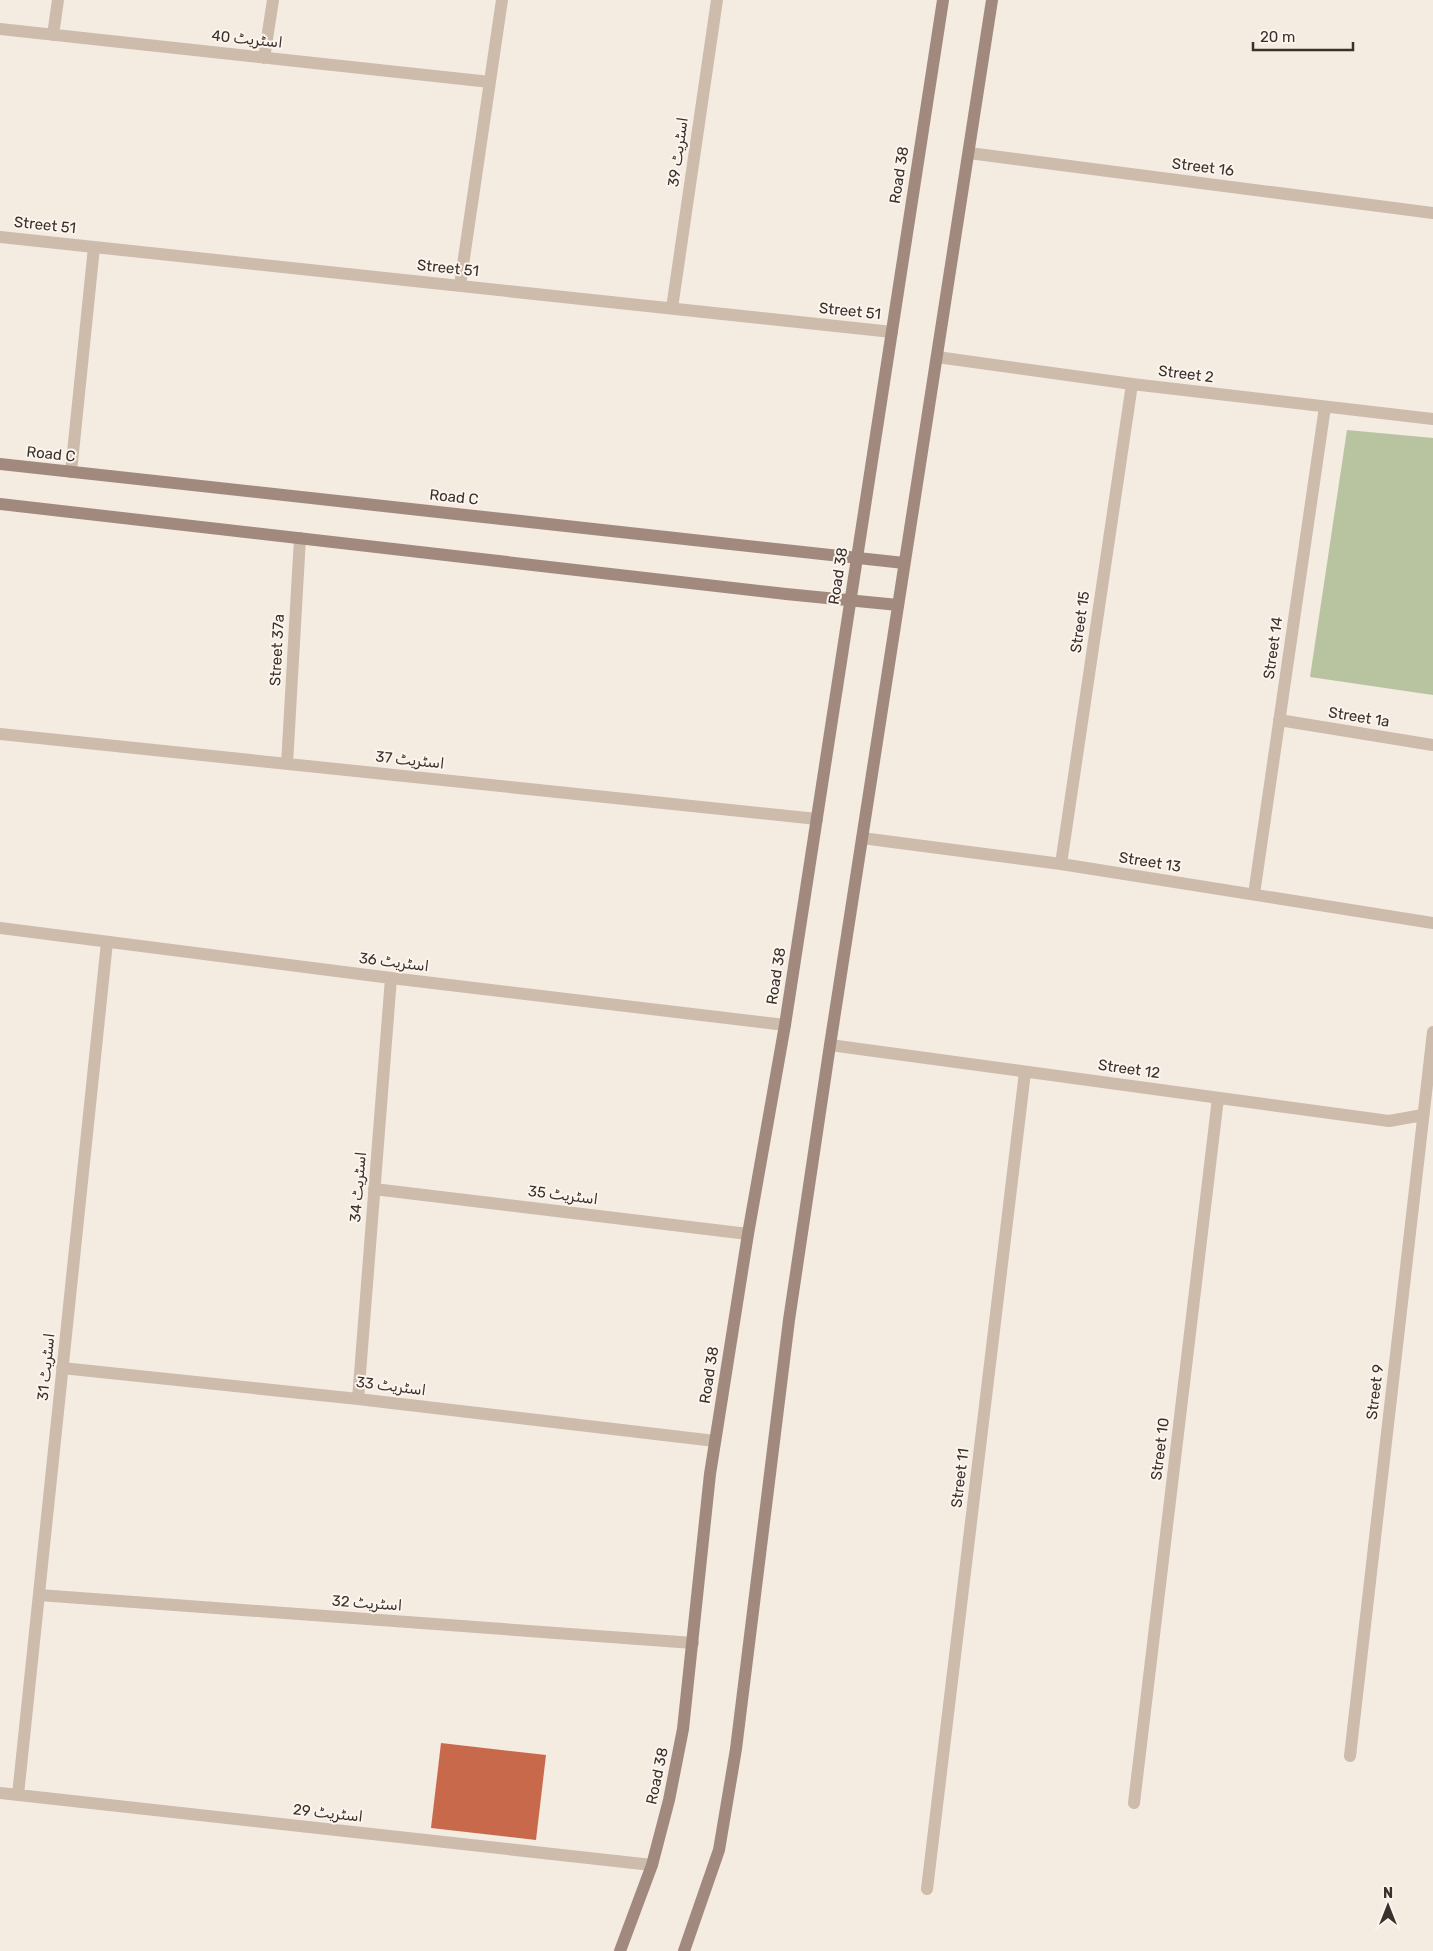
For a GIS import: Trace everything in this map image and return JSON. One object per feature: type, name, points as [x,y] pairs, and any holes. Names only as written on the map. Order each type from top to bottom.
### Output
[{"type":"main road","name":"Road 38","points":[[620,1951],[652,1865],[669,1800],[683,1729],[710,1474],[748,1234],[785,1025],[943,0]]},
{"type":"main road","points":[[684,1951],[719,1850],[736,1749],[790,1320],[830,1046],[992,0]]},
{"type":"main road","name":"Road C","points":[[0,464],[904,563]]},
{"type":"main road","points":[[0,504],[898,606]]},
{"type":"street","points":[[53,35],[58,0]]},
{"type":"street","points":[[264,58],[273,0]]},
{"type":"street","points":[[460,286],[502,0]]},
{"type":"street","name":"اسٹریٹ 39","points":[[672,308],[717,0]]},
{"type":"street","name":"اسٹریٹ 40","points":[[0,29],[490,82]]},
{"type":"street","name":"Street 16","points":[[969,153],[1433,213]]},
{"type":"street","name":"Street 51","points":[[0,236],[892,332]]},
{"type":"street","points":[[71,472],[94,247]]},
{"type":"street","name":"Street 2","points":[[937,357],[1132,384],[1433,419]]},
{"type":"street","name":"Street 15","points":[[1061,864],[1132,384]]},
{"type":"street","name":"Street 14","points":[[1254,894],[1325,407]]},
{"type":"street","name":"Street 37a","points":[[287,764],[300,538]]},
{"type":"street","name":"Street 1a","points":[[1279,720],[1433,746]]},
{"type":"street","name":"اسٹریٹ 37","points":[[0,734],[817,819]]},
{"type":"street","name":"Street 13","points":[[862,838],[1061,864],[1433,923]]},
{"type":"street","name":"اسٹریٹ 36","points":[[0,928],[391,978],[785,1025]]},
{"type":"street","name":"اسٹریٹ 31","points":[[18,1795],[107,942]]},
{"type":"street","name":"اسٹریٹ 34","points":[[358,1399],[391,978]]},
{"type":"street","name":"Street 9","points":[[1350,1756],[1433,1032]]},
{"type":"street","name":"Street 12","points":[[830,1046],[1390,1121],[1423,1115]]},
{"type":"street","name":"Street 11","points":[[927,1889],[1026,1072]]},
{"type":"street","name":"Street 10","points":[[1134,1803],[1218,1098]]},
{"type":"street","name":"اسٹریٹ 35","points":[[374,1189],[748,1234]]},
{"type":"street","name":"اسٹریٹ 33","points":[[62,1368],[358,1399],[716,1441]]},
{"type":"street","name":"اسٹریٹ 32","points":[[39,1596],[693,1643]]},
{"type":"street","name":"اسٹریٹ 29","points":[[0,1793],[652,1865]]},
{"type":"green space","points":[[1347,430],[1433,438],[1433,695],[1310,677]]},
{"type":"building","points":[[441,1743],[546,1755],[536,1840],[431,1828]]}]
